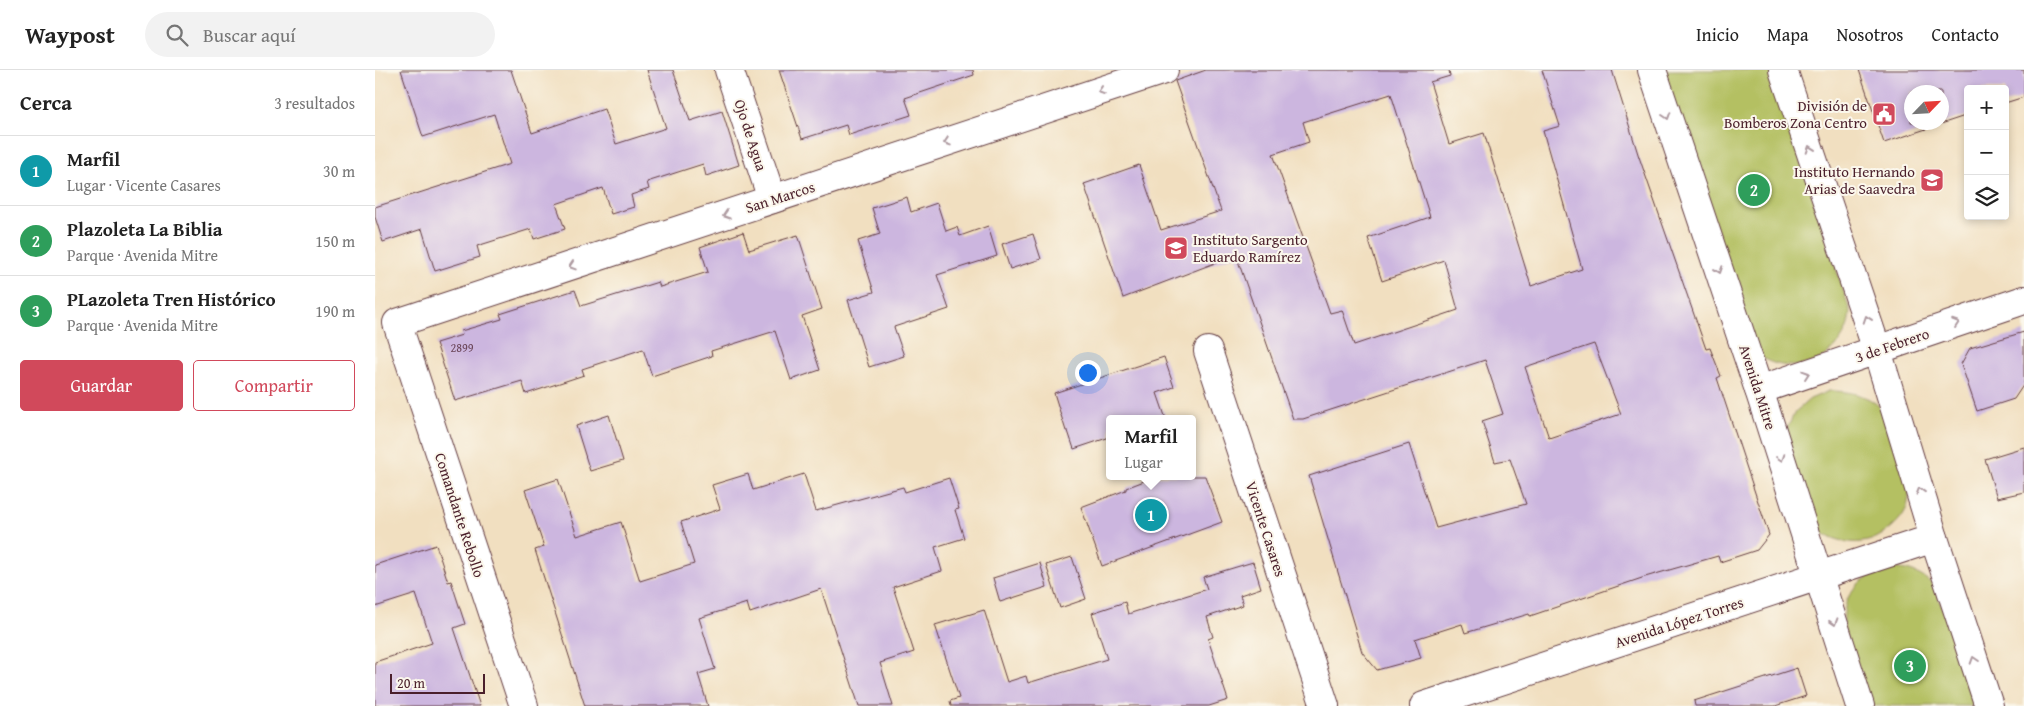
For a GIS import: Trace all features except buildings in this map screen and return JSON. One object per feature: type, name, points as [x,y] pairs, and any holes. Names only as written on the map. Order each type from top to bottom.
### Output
[{"type":"street","name":"Ojo de Agua","points":[[729,70],[772,199]]},
{"type":"street","name":"San Marcos","points":[[397,324],[1164,70]]},
{"type":"street","name":"Avenida Mitre","points":[[1652,70],[1820,576],[1860,706]]},
{"type":"street","points":[[1783,70],[1877,350],[1934,538],[1989,706]]},
{"type":"street","name":"3 de Febrero","points":[[1759,390],[2024,300]]},
{"type":"street","name":"Comandante Rebollo","points":[[397,324],[523,706]]},
{"type":"street","name":"Vicente Casares","points":[[1208,351],[1325,706]]},
{"type":"street","name":"Avenida López Torres","points":[[1424,706],[1934,538]]},
{"type":"green space","points":[[1658,70],[1771,70],[1850,311],[1847,328],[1840,341],[1822,357],[1800,365],[1787,366],[1775,364],[1764,359],[1749,346]]},
{"type":"green space","points":[[1829,391],[1851,393],[1866,397],[1879,406],[1884,412],[1908,483],[1908,503],[1901,517],[1887,531],[1867,541],[1846,542],[1836,539],[1807,523],[1786,431],[1795,412],[1810,399]]},
{"type":"green space","points":[[1889,568],[1913,572],[1934,585],[1977,706],[1870,706],[1848,642],[1844,625],[1844,614],[1846,604],[1855,588],[1870,576]]},
{"type":"place","name":"División de Bomberos Zona Centro","points":[[1884,114]]},
{"type":"place","name":"Instituto Hernando Arias de Saavedra","points":[[1932,180]]},
{"type":"place","name":"Plazoleta La Biblia","points":[[1754,190]]},
{"type":"place","name":"Instituto Sargento Eduardo Ramírez","points":[[1176,248]]},
{"type":"place","name":"Marfil","points":[[1151,515]]},
{"type":"place","name":"PLazoleta Tren Histórico","points":[[1910,666]]}]
